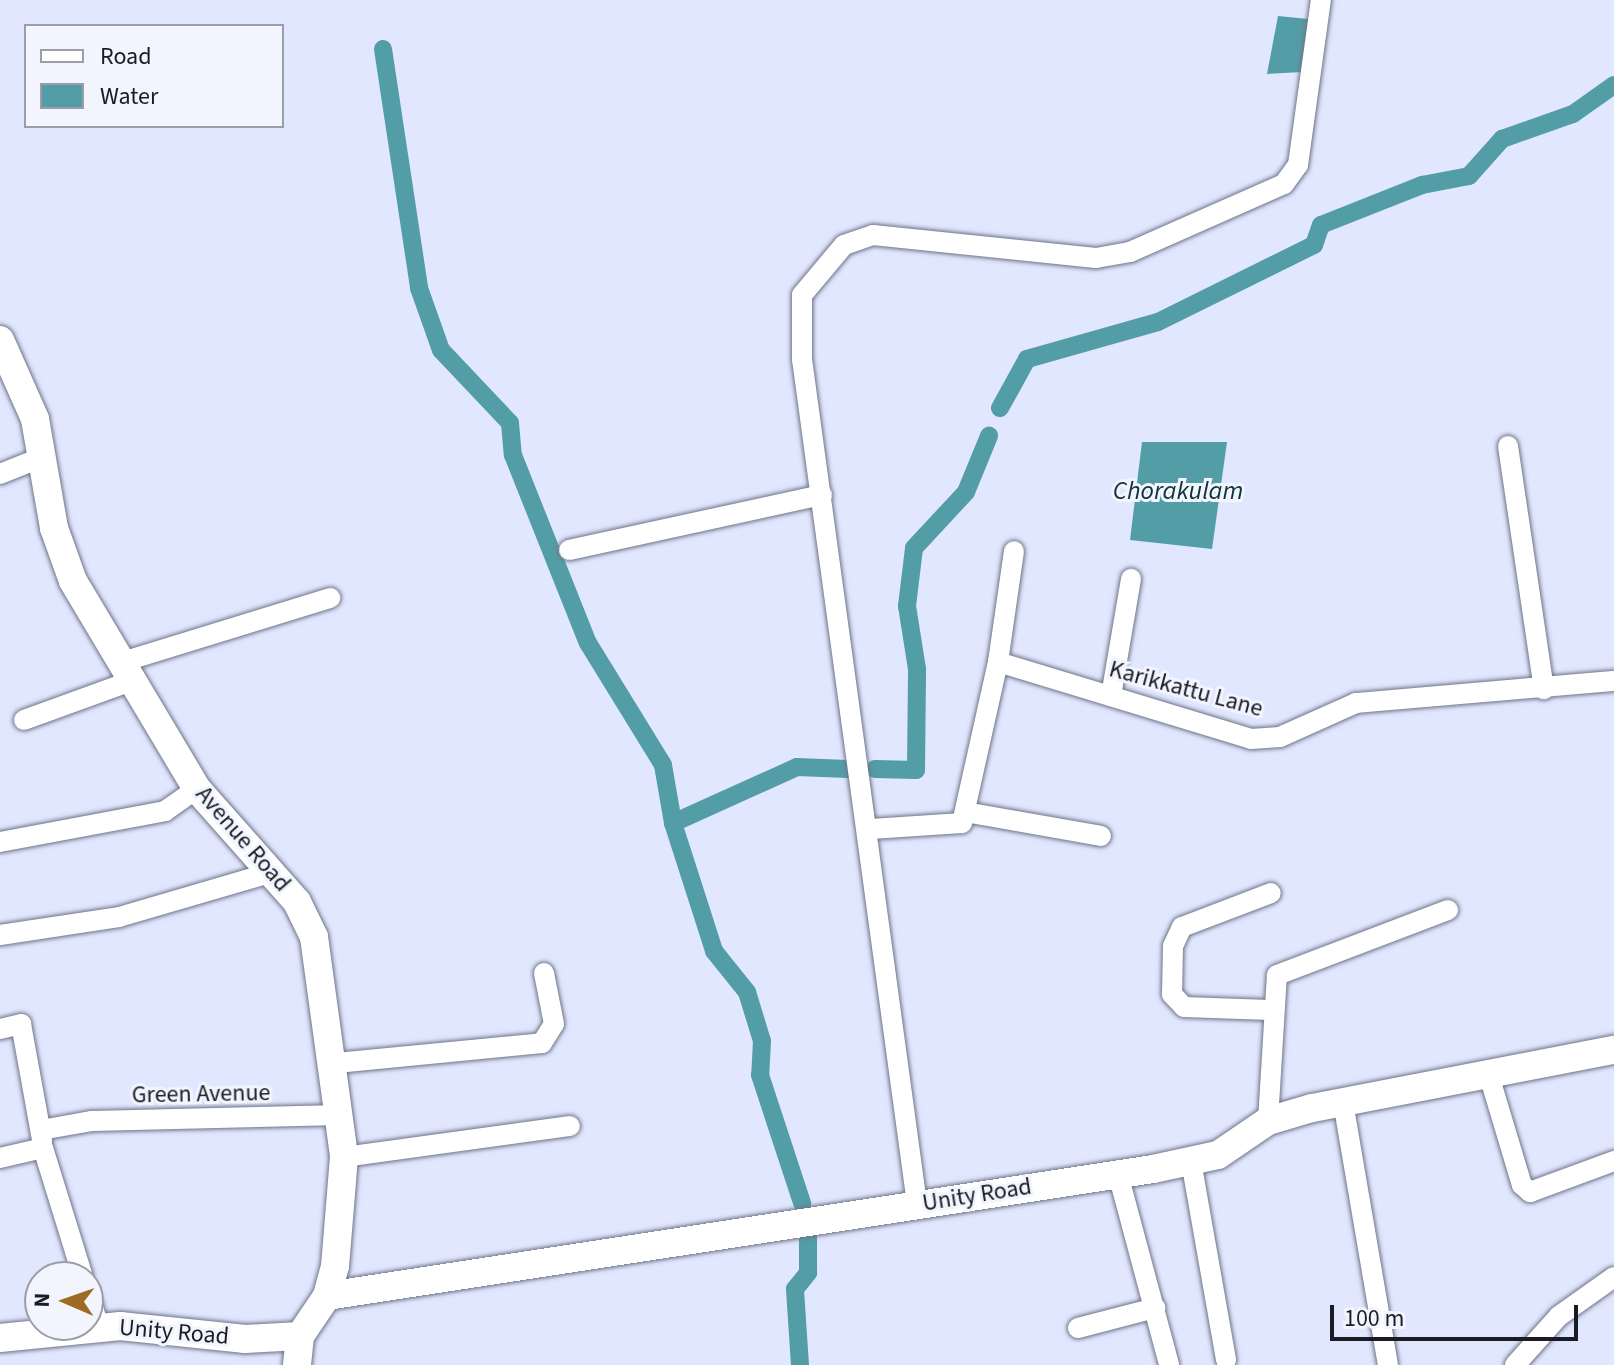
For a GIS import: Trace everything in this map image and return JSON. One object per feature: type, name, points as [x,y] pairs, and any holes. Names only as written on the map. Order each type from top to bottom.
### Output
[{"type":"street","points":[[917,1204],[871,829],[798,325],[802,295],[818,268],[844,245],[873,235],[1083,257],[1130,252],[1284,184],[1298,165],[1321,0]]},
{"type":"street","name":"Avenue Road","points":[[0,340],[35,419],[40,458],[73,581],[197,789],[273,872],[314,937],[336,1063],[344,1157],[327,1296],[300,1336],[297,1365]]},
{"type":"street","points":[[1508,446],[1544,689]]},
{"type":"street","points":[[0,474],[40,458]]},
{"type":"street","points":[[569,550],[822,495]]},
{"type":"street","points":[[871,829],[958,827],[965,812],[998,662],[1014,551]]},
{"type":"street","points":[[1111,696],[1131,579]]},
{"type":"street","points":[[24,720],[128,671],[330,598]]},
{"type":"street","name":"Karikkattu Lane","points":[[998,662],[1251,739],[1280,737],[1356,703],[1614,681]]},
{"type":"street","points":[[0,842],[165,811],[197,789]]},
{"type":"street","points":[[965,812],[1101,836]]},
{"type":"street","points":[[0,935],[119,917],[273,872]]},
{"type":"street","points":[[1270,1010],[1184,1007],[1172,994],[1173,946],[1182,927],[1271,893]]},
{"type":"street","points":[[1268,1121],[1271,985],[1288,965],[1448,910]]},
{"type":"street","points":[[336,1063],[542,1043],[554,1024],[544,973]]},
{"type":"street","points":[[0,1029],[21,1024],[42,1139],[78,1261]]},
{"type":"street","name":"Unity Road","points":[[327,1296],[1191,1161],[1237,1145],[1268,1121],[1343,1102],[1488,1072],[1614,1054]]},
{"type":"street","points":[[1488,1072],[1522,1185],[1530,1192],[1614,1161]]},
{"type":"street","points":[[1343,1102],[1388,1365]]},
{"type":"street","name":"Green Avenue","points":[[0,1158],[42,1139],[63,1125],[341,1115]]},
{"type":"street","points":[[344,1157],[570,1126]]},
{"type":"street","points":[[1191,1161],[1226,1360]]},
{"type":"street","points":[[1118,1174],[1169,1365]]},
{"type":"street","points":[[1515,1365],[1559,1316],[1614,1277]]},
{"type":"street","points":[[1078,1328],[1155,1308]]},
{"type":"street","name":"Unity Road","points":[[104,1327],[300,1336]]},
{"type":"street","name":"Unity Road","points":[[0,1338],[24,1335]]},
{"type":"water","points":[[1278,16],[1308,19],[1302,72],[1267,74]]},
{"type":"water","name":"Chorakulam","points":[[1142,442],[1227,442],[1212,549],[1130,540]]},
{"type":"waterway","points":[[383,49],[419,288],[441,350],[510,423],[513,455],[588,643],[663,765],[673,823],[714,951],[747,992],[762,1041],[760,1075],[802,1203]]},
{"type":"waterway","points":[[1000,408],[1027,359],[1158,322],[1314,245],[1321,225],[1422,185],[1469,176],[1502,139],[1573,114],[1614,85]]},
{"type":"waterway","points":[[875,769],[916,770],[917,669],[907,606],[914,548],[966,492],[989,436]]},
{"type":"waterway","points":[[673,823],[797,767],[848,769]]},
{"type":"waterway","points":[[800,1365],[795,1289],[808,1273],[808,1235]]}]
